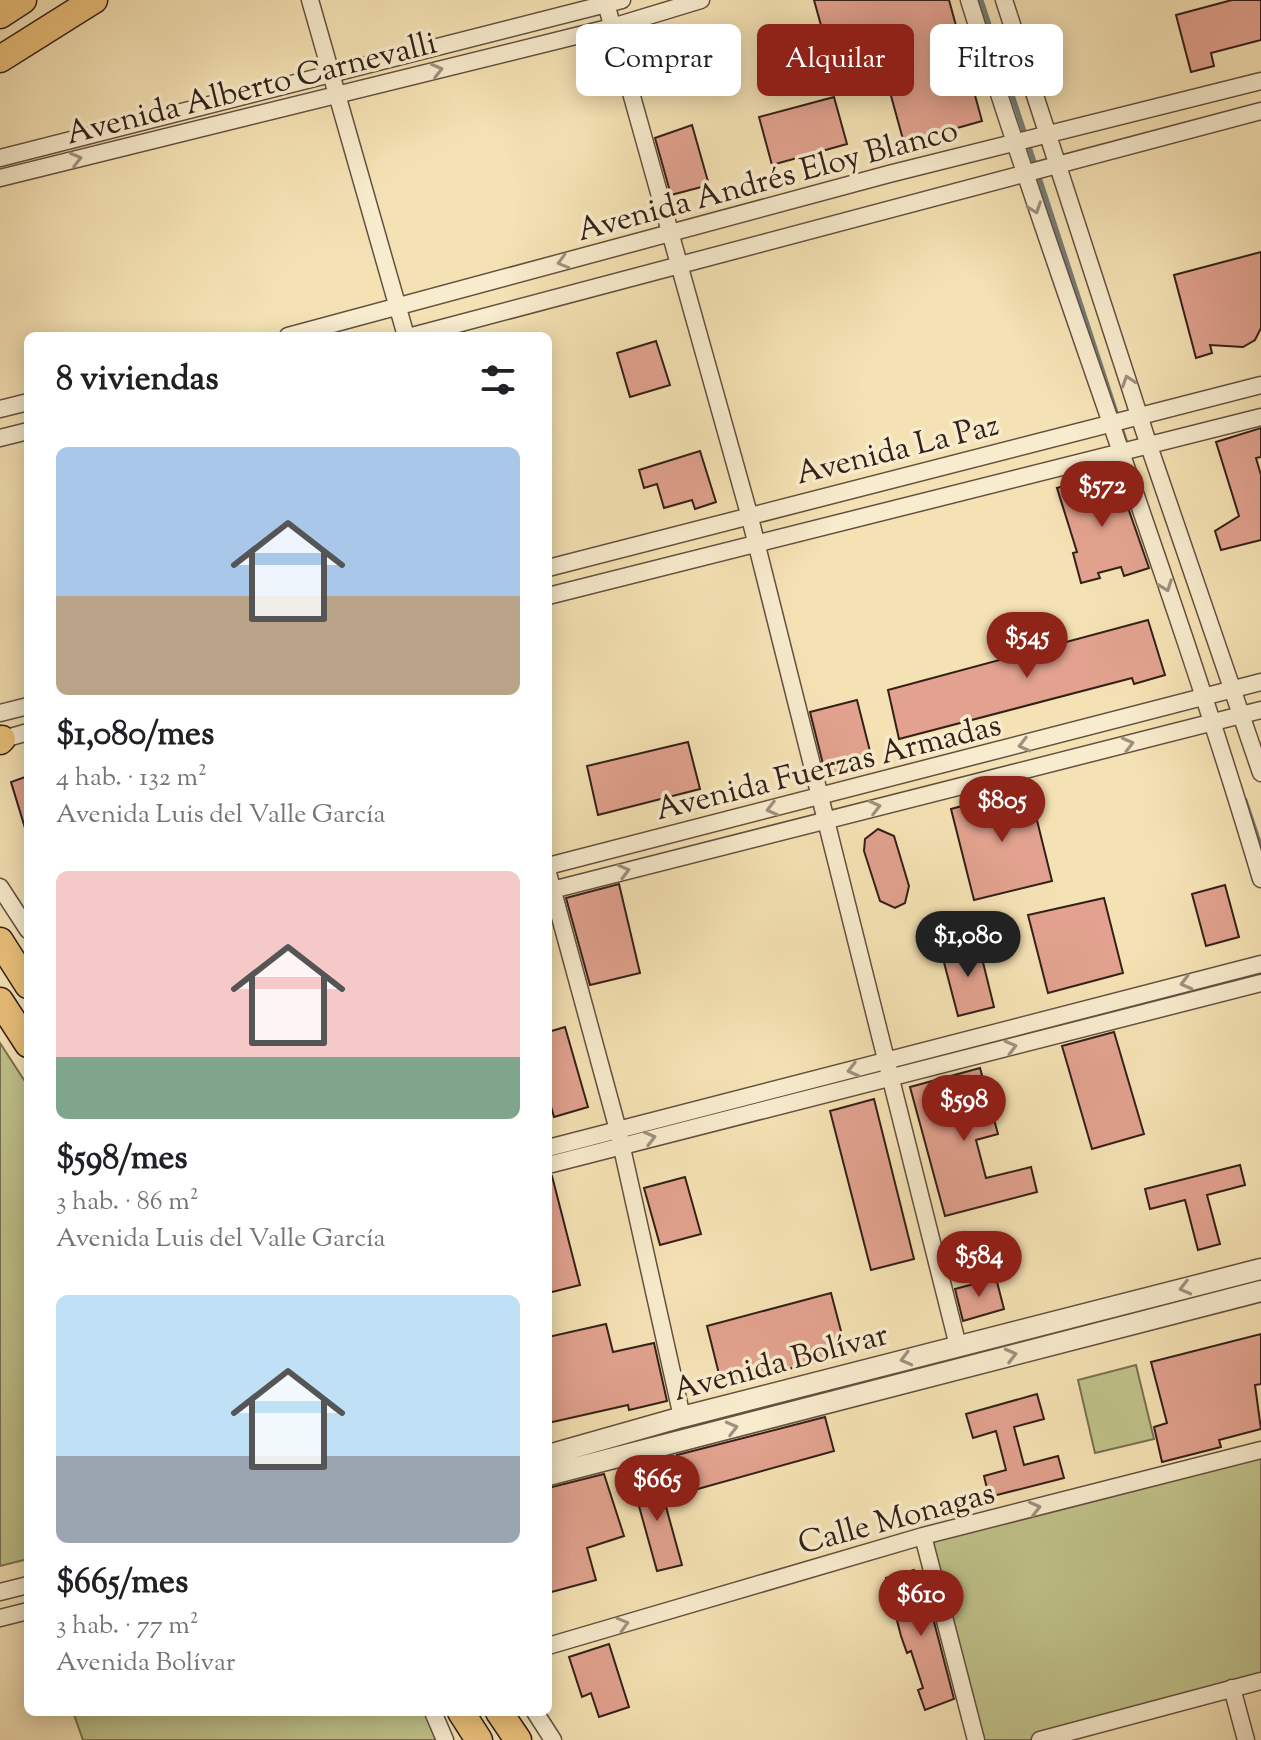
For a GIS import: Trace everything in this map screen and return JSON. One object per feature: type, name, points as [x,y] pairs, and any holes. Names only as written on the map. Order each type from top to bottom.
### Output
[{"type":"highway","points":[[0,15],[23,0]]},
{"type":"highway","points":[[0,59],[94,0]]},
{"type":"highway","points":[[0,941],[24,979]]},
{"type":"highway","points":[[0,1001],[24,1038]]},
{"type":"highway","points":[[464,1716],[479,1740]]},
{"type":"highway","points":[[502,1716],[518,1740]]},
{"type":"street","points":[[310,0],[407,332]]},
{"type":"street","name":"Avenida Alberto Carnevalli","points":[[622,24],[701,0]]},
{"type":"street","points":[[969,0],[1025,173],[1121,420],[1130,451],[1232,690],[1261,773]]},
{"type":"street","points":[[1004,0],[1057,165],[1130,451],[1261,879]]},
{"type":"street","points":[[611,1],[612,24]]},
{"type":"street","name":"Avenida Alberto Carnevalli","points":[[0,158],[333,75],[611,1]]},
{"type":"street","name":"Avenida Alberto Carnevalli","points":[[0,178],[576,36]]},
{"type":"street","name":"Avenida Andrés Eloy Blanco","points":[[304,332],[669,233],[1261,81]]},
{"type":"street","points":[[631,96],[749,514],[958,1346]]},
{"type":"street","name":"Avenida Andrés Eloy Blanco","points":[[424,332],[1261,111]]},
{"type":"street","name":"Avenida La Paz","points":[[552,567],[1261,385]]},
{"type":"street","points":[[0,409],[24,403]]},
{"type":"street","name":"Avenida La Paz","points":[[552,595],[1261,417]]},
{"type":"street","points":[[0,438],[24,432]]},
{"type":"street","name":"Avenida Fuerzas Armadas","points":[[552,865],[1261,682]]},
{"type":"street","points":[[0,733],[24,710]]},
{"type":"street","name":"Avenida Fuerzas Armadas","points":[[552,884],[1261,710]]},
{"type":"street","points":[[0,733],[24,732]]},
{"type":"street","points":[[0,887],[24,924]]},
{"type":"street","points":[[552,896],[620,1137],[682,1417]]},
{"type":"street","points":[[889,1070],[1261,964]]},
{"type":"street","points":[[552,1147],[620,1137],[1261,983]]},
{"type":"street","points":[[552,1163],[620,1137]]},
{"type":"street","name":"Avenida Bolívar","points":[[552,1454],[682,1417],[1261,1269]]},
{"type":"street","name":"Avenida Bolívar","points":[[552,1474],[1261,1291]]},
{"type":"street","name":"Calle Monagas","points":[[552,1645],[923,1536],[1261,1450]]},
{"type":"street","points":[[923,1536],[976,1740]]},
{"type":"street","points":[[0,1592],[24,1586]]},
{"type":"street","points":[[0,1618],[24,1612]]},
{"type":"street","points":[[1040,1740],[1261,1681]]},
{"type":"street","points":[[1232,1688],[1246,1740]]},
{"type":"street","points":[[435,1716],[445,1740]]},
{"type":"street","points":[[538,1716],[553,1740]]},
{"type":"green space","points":[[0,1043],[24,1080],[24,1560],[0,1566]]},
{"type":"green space","points":[[1136,1365],[1154,1439],[1095,1453],[1078,1380]]},
{"type":"green space","points":[[1261,1450],[1261,1681],[1037,1740],[977,1740],[923,1536]]},
{"type":"green space","points":[[74,1716],[429,1716],[438,1740],[83,1740]]},
{"type":"building","points":[[814,0],[949,0],[956,24],[930,24],[930,96],[975,96],[982,121],[904,143],[891,96],[914,96],[914,24],[821,24]]},
{"type":"building","points":[[1232,0],[1261,0],[1261,40],[1211,53],[1214,66],[1191,72],[1176,15]]},
{"type":"building","points":[[834,97],[847,144],[772,165],[759,117]]},
{"type":"building","points":[[692,125],[709,185],[671,195],[655,138]]},
{"type":"building","points":[[1261,252],[1261,328],[1255,340],[1243,347],[1210,345],[1212,353],[1196,358],[1174,275]]},
{"type":"building","points":[[656,341],[670,385],[630,397],[617,353]]},
{"type":"building","points":[[1261,428],[1261,457],[1256,458],[1261,475],[1261,540],[1221,550],[1215,531],[1239,516],[1216,442]]},
{"type":"building","points":[[700,451],[716,502],[695,509],[692,500],[664,508],[657,484],[644,488],[639,470]]},
{"type":"building","points":[[1117,476],[1149,568],[1124,576],[1121,567],[1098,573],[1100,578],[1081,583],[1073,553],[1077,552],[1057,488],[1075,483],[1076,487]]},
{"type":"building","points":[[1148,620],[1165,675],[1134,684],[1132,678],[899,739],[888,690]]},
{"type":"building","points":[[857,700],[873,763],[826,776],[810,712]]},
{"type":"building","points":[[688,742],[700,789],[598,815],[587,766]]},
{"type":"building","points":[[24,777],[24,825],[11,782]]},
{"type":"building","points":[[1029,788],[1052,881],[974,900],[951,809]]},
{"type":"building","points":[[878,829],[894,836],[909,886],[905,903],[895,908],[880,901],[864,851],[865,839]]},
{"type":"building","points":[[619,884],[640,973],[590,985],[566,898]]},
{"type":"building","points":[[1225,885],[1239,937],[1206,946],[1192,894]]},
{"type":"building","points":[[1104,898],[1123,973],[1048,993],[1028,915]]},
{"type":"building","points":[[978,942],[994,1007],[958,1016],[941,951]]},
{"type":"building","points":[[565,1027],[588,1107],[554,1117],[552,1110],[552,1031]]},
{"type":"building","points":[[1114,1032],[1144,1134],[1092,1149],[1062,1046]]},
{"type":"building","points":[[980,1068],[998,1134],[976,1140],[986,1178],[1031,1167],[1037,1192],[945,1216],[910,1087]]},
{"type":"building","points":[[874,1099],[914,1259],[871,1270],[830,1111]]},
{"type":"building","points":[[1240,1165],[1245,1185],[1207,1195],[1220,1244],[1198,1250],[1185,1200],[1150,1209],[1145,1189]]},
{"type":"building","points":[[552,1176],[580,1285],[552,1292]]},
{"type":"building","points":[[685,1177],[701,1234],[660,1245],[644,1188]]},
{"type":"building","points":[[996,1278],[1004,1309],[963,1321],[955,1289]]},
{"type":"building","points":[[831,1293],[847,1354],[722,1386],[707,1326]]},
{"type":"building","points":[[606,1324],[613,1352],[654,1343],[667,1401],[629,1410],[628,1405],[552,1422],[552,1336]]},
{"type":"building","points":[[1261,1334],[1261,1384],[1255,1385],[1261,1429],[1219,1440],[1221,1447],[1162,1462],[1154,1427],[1167,1423],[1151,1362]]},
{"type":"building","points":[[1037,1394],[1044,1419],[1014,1427],[1024,1465],[1058,1456],[1064,1478],[989,1497],[984,1476],[1006,1470],[996,1431],[973,1438],[966,1414]]},
{"type":"building","points":[[825,1417],[834,1451],[687,1492],[677,1455]]},
{"type":"building","points":[[604,1474],[624,1536],[587,1548],[596,1580],[552,1592],[552,1487]]},
{"type":"building","points":[[657,1474],[682,1565],[657,1571],[632,1481]]},
{"type":"building","points":[[914,1570],[921,1593],[926,1591],[954,1699],[925,1710],[918,1690],[923,1688],[911,1651],[907,1653],[901,1636],[886,1578]]},
{"type":"building","points":[[609,1644],[629,1707],[599,1717],[591,1693],[582,1697],[569,1657]]},
{"type":"waterway","points":[[981,0],[1128,449]]},
{"type":"waterway","points":[[1245,800],[1261,848]]}]
